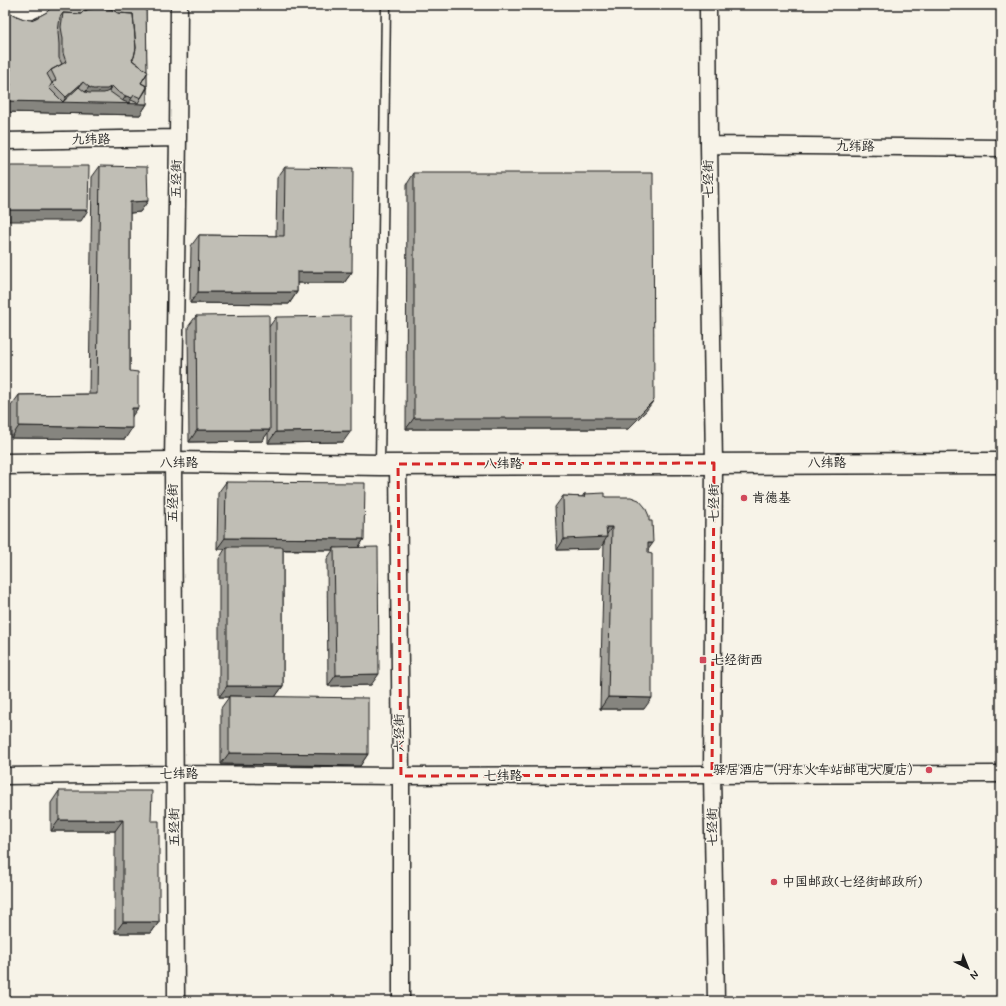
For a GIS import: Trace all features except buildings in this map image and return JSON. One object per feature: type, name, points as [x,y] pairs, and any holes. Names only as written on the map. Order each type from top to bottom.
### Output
[{"type":"street","name":"五经街","points":[[176,1001],[173,462],[179,5]]},
{"type":"street","name":"七经街","points":[[708,5],[708,145],[714,463],[712,775],[716,1001]]},
{"type":"street","name":"九纬路","points":[[5,141],[178,138]]},
{"type":"street","name":"九纬路","points":[[708,145],[1001,148]]},
{"type":"street","name":"八纬路","points":[[5,464],[173,462],[389,464],[1001,463]]},
{"type":"street","name":"六经街","points":[[389,464],[400,776],[401,1001]]},
{"type":"street","name":"七纬路","points":[[5,776],[174,774],[400,776],[1001,774]]},
{"type":"lane","points":[[386,5],[389,464]]},
{"type":"highlighted area","points":[[714,463],[712,775],[401,776],[398,464]]},
{"type":"place","name":"肯德基","points":[[744,498]]},
{"type":"place","name":"七经街西","points":[[703,660]]},
{"type":"place","name":"驿居酒店（丹东火车站邮电大厦店）","points":[[929,770]]},
{"type":"place","name":"中国邮政(七经街邮政所)","points":[[774,882]]}]
